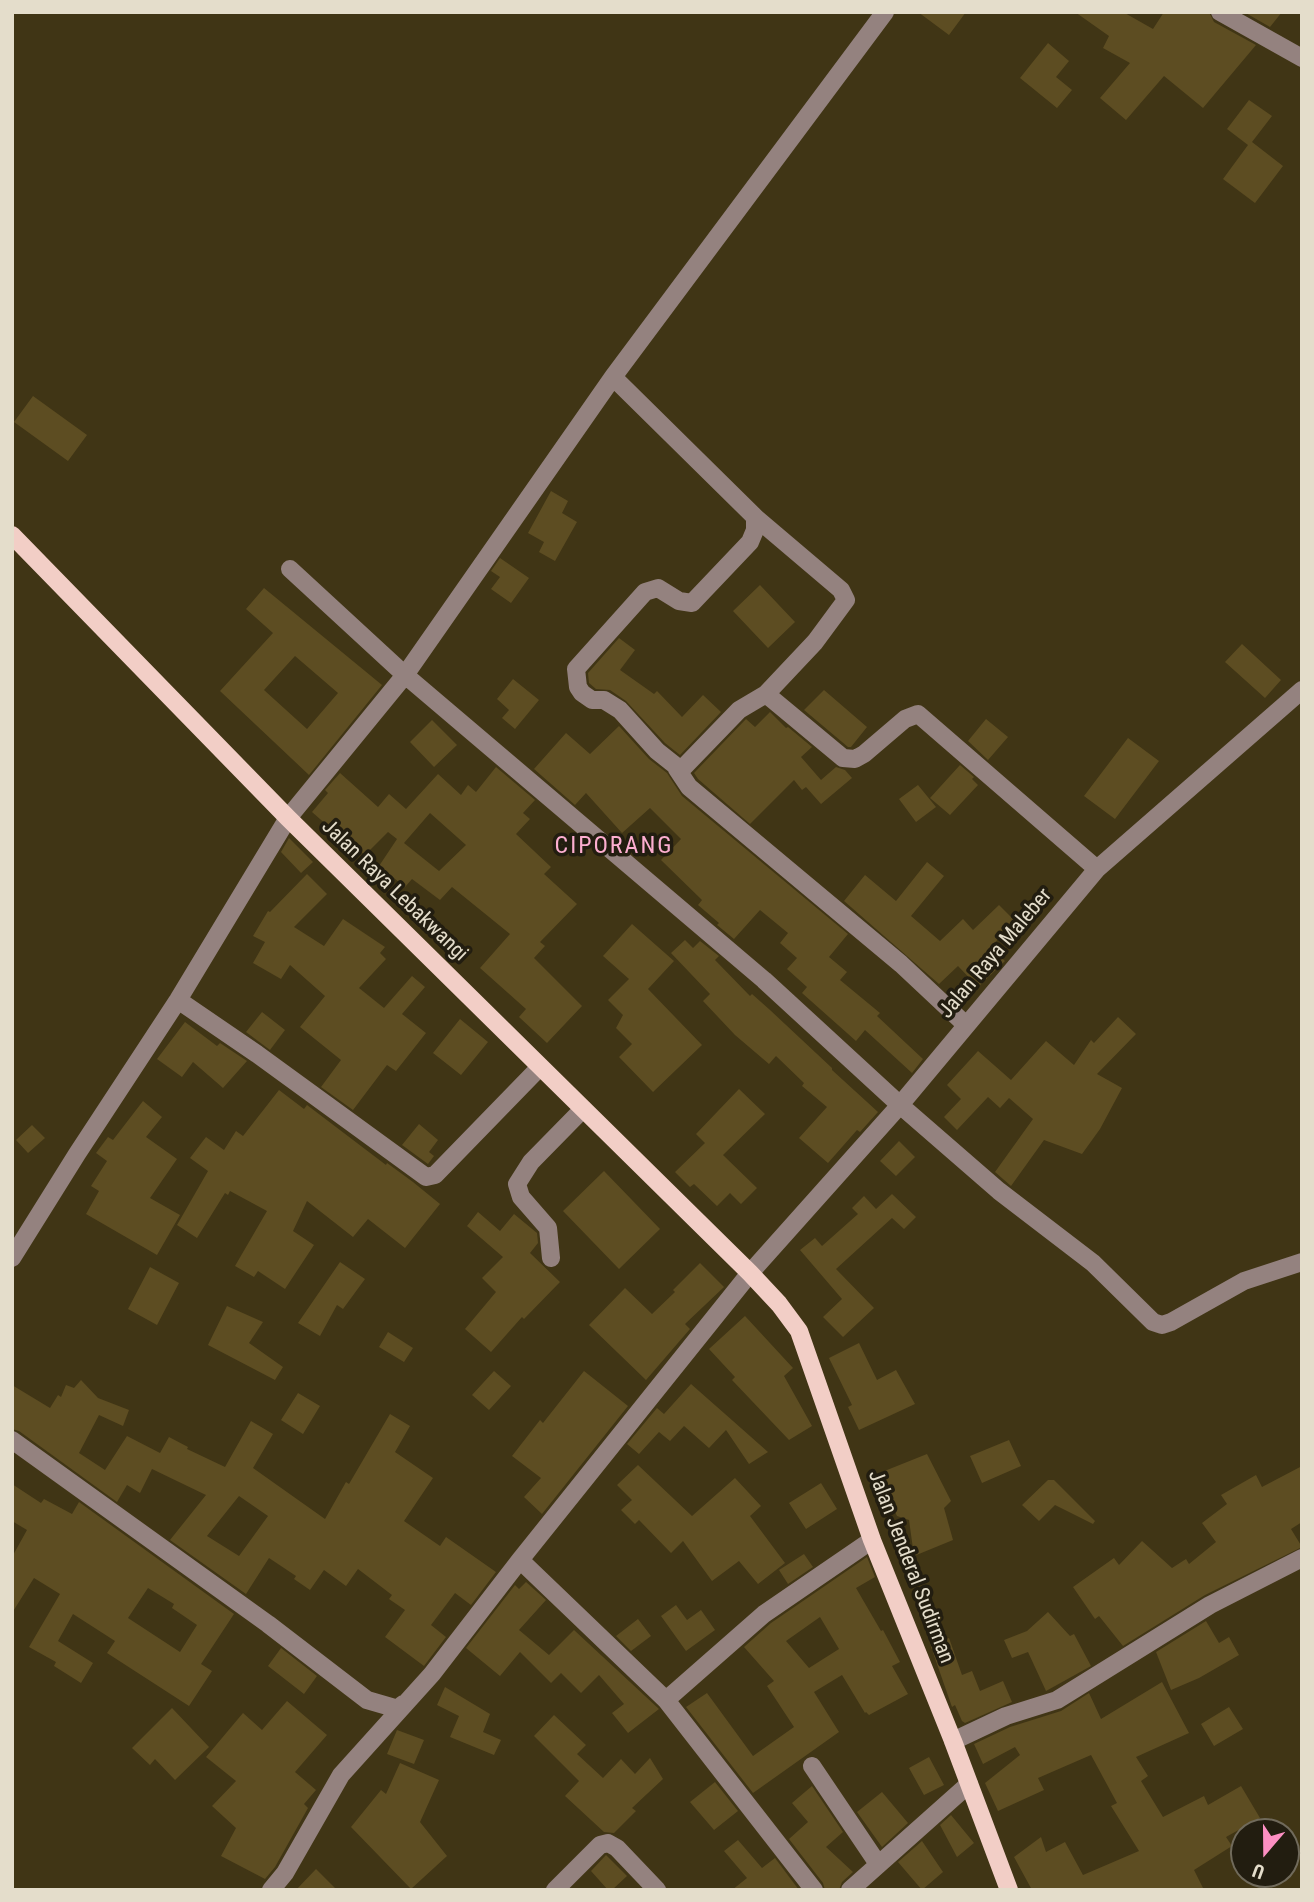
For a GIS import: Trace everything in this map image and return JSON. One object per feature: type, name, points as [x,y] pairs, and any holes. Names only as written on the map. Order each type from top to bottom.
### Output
[{"type":"main road","name":"Jalan Raya Lebakwangi","points":[[12,535],[288,818],[750,1273]]},
{"type":"main road","name":"Jalan Jenderal Sudirman","points":[[750,1273],[779,1304],[799,1331],[872,1540],[953,1741],[1009,1890]]},
{"type":"street","points":[[12,1258],[178,1000],[288,818],[405,675],[613,377],[885,12]]},
{"type":"street","points":[[1220,12],[1302,58]]},
{"type":"street","points":[[613,377],[755,517],[841,590],[846,600],[815,642],[766,694],[738,710],[681,770],[677,769]]},
{"type":"street","points":[[755,517],[755,530],[750,542],[692,603],[679,601],[658,588],[645,592],[576,669],[578,687],[592,699],[604,700],[620,709],[657,751],[677,769],[689,787],[901,964],[966,1025]]},
{"type":"street","points":[[290,569],[405,675],[764,980],[900,1105],[999,1191],[1093,1263],[1153,1322],[1161,1325],[1171,1322],[1244,1281],[1302,1262]]},
{"type":"street","name":"Jalan Raya Maleber","points":[[271,1890],[285,1873],[341,1775],[403,1703],[432,1674],[750,1273],[900,1105],[1097,869],[1302,690]]},
{"type":"street","points":[[766,694],[843,758],[855,759],[864,754],[905,719],[918,714],[1097,869]]},
{"type":"street","points":[[178,1000],[426,1177],[435,1175],[540,1067]]},
{"type":"street","points":[[551,1258],[548,1228],[521,1197],[517,1184],[531,1162],[583,1109]]},
{"type":"street","points":[[12,1440],[268,1624],[368,1700],[398,1709],[403,1703]]},
{"type":"street","points":[[666,1700],[764,1614],[872,1540]]},
{"type":"street","points":[[953,1741],[1006,1716],[1057,1700],[1210,1605],[1302,1558]]},
{"type":"street","points":[[520,1560],[666,1700],[814,1890]]},
{"type":"street","points":[[812,1766],[878,1864]]},
{"type":"street","points":[[850,1890],[969,1784]]},
{"type":"street","points":[[555,1890],[600,1845],[608,1843],[617,1848],[657,1890]]},
{"type":"building","points":[[918,12],[966,12],[949,35]]},
{"type":"building","points":[[1075,12],[1123,12],[1153,29],[1164,12],[1209,12],[1214,22],[1256,45],[1203,108],[1164,76],[1126,120],[1100,98],[1130,63],[1103,48],[1109,36]]},
{"type":"building","points":[[1244,12],[1282,12],[1270,27]]},
{"type":"building","points":[[1048,43],[1069,61],[1056,77],[1072,90],[1057,108],[1020,78]]},
{"type":"building","points":[[1249,100],[1272,116],[1252,142],[1283,166],[1255,203],[1223,179],[1248,145],[1227,129]]},
{"type":"building","points":[[33,396],[87,435],[68,461],[14,422]]},
{"type":"building","points":[[551,491],[568,501],[562,513],[577,522],[555,561],[539,552],[544,542],[528,533]]},
{"type":"building","points":[[500,558],[529,578],[511,603],[491,589],[500,577],[491,571]]},
{"type":"building","points":[[760,585],[795,622],[768,648],[733,611]]},
{"type":"building","points":[[264,588],[382,685],[309,775],[220,691],[273,633],[246,609]],"holes":[[[295,656],[338,693],[307,729],[264,690]]]},
{"type":"building","points":[[619,638],[635,650],[620,670],[654,694],[657,691],[682,717],[703,695],[721,712],[680,755],[665,743],[626,701],[610,690],[596,689],[589,683],[588,673]]},
{"type":"building","points":[[1242,644],[1281,680],[1265,698],[1225,662]]},
{"type":"building","points":[[513,679],[539,700],[515,729],[502,718],[509,710],[497,699]]},
{"type":"building","points":[[824,690],[867,727],[851,747],[804,710]]},
{"type":"building","points":[[770,712],[812,747],[801,757],[821,780],[836,767],[845,770],[852,778],[821,804],[806,787],[802,790],[794,780],[750,824],[694,773],[746,719],[755,727]]},
{"type":"building","points":[[986,719],[1008,737],[988,760],[968,741]]},
{"type":"building","points":[[432,720],[457,745],[434,767],[410,742]]},
{"type":"building","points":[[619,726],[649,759],[667,773],[682,796],[848,934],[829,957],[847,972],[840,980],[880,1013],[877,1016],[923,1059],[912,1073],[865,1030],[856,1041],[802,993],[807,987],[787,969],[797,958],[780,943],[788,933],[760,910],[734,939],[717,925],[719,923],[698,905],[702,900],[661,860],[681,839],[650,808],[622,833],[586,793],[575,805],[534,769],[566,733],[590,754]]},
{"type":"building","points":[[1128,738],[1159,761],[1115,819],[1084,796]]},
{"type":"building","points":[[960,765],[974,777],[972,779],[978,785],[950,815],[930,798]]},
{"type":"building","points":[[496,767],[535,800],[523,813],[530,819],[516,834],[551,867],[544,874],[577,904],[540,942],[545,946],[534,958],[582,1006],[547,1043],[519,1017],[526,1009],[480,968],[510,934],[452,887],[440,900],[412,879],[405,887],[379,866],[397,839],[388,832],[365,855],[312,812],[328,793],[325,790],[340,773],[378,807],[389,794],[406,809],[438,774],[461,795],[468,785],[476,792]],"holes":[[[430,813],[466,845],[439,871],[404,843]]]},
{"type":"building","points":[[918,785],[936,807],[916,822],[899,799]]},
{"type":"building","points":[[289,838],[313,862],[301,873],[281,852]]},
{"type":"building","points":[[927,862],[944,876],[911,916],[940,941],[963,919],[973,930],[999,905],[1016,922],[990,947],[1005,961],[978,987],[958,966],[939,984],[844,901],[865,875],[896,901]]},
{"type":"building","points":[[307,874],[327,894],[294,927],[324,946],[343,919],[385,947],[380,953],[386,959],[359,988],[384,1008],[412,976],[425,987],[402,1014],[426,1033],[396,1071],[387,1065],[353,1110],[321,1087],[341,1060],[300,1027],[325,996],[290,965],[281,979],[253,963],[265,942],[253,936],[268,911],[270,912]]},
{"type":"building","points":[[632,924],[674,961],[648,989],[702,1045],[653,1092],[619,1057],[632,1044],[616,1028],[623,1015],[608,1000],[629,979],[603,956]]},
{"type":"building","points":[[685,940],[693,948],[700,941],[719,956],[715,960],[750,996],[752,994],[770,1010],[878,1112],[860,1132],[857,1130],[828,1163],[799,1138],[827,1107],[802,1086],[804,1083],[776,1056],[769,1064],[735,1035],[703,1001],[710,994],[671,953]]},
{"type":"building","points":[[262,1012],[285,1030],[270,1050],[246,1032]]},
{"type":"building","points":[[1118,1017],[1136,1034],[1097,1074],[1122,1088],[1100,1129],[1082,1154],[1044,1140],[1011,1186],[995,1172],[1033,1119],[1009,1098],[1000,1108],[988,1097],[957,1130],[944,1117],[961,1099],[947,1085],[978,1051],[1011,1080],[1046,1041],[1074,1065],[1091,1040],[1094,1043]]},
{"type":"building","points":[[460,1019],[488,1042],[461,1075],[433,1053]]},
{"type":"building","points":[[185,1022],[217,1046],[220,1043],[247,1061],[223,1088],[193,1062],[182,1077],[157,1059]]},
{"type":"building","points":[[739,1089],[765,1114],[723,1155],[757,1188],[741,1204],[730,1193],[717,1206],[694,1184],[690,1187],[675,1172],[705,1143],[696,1134]]},
{"type":"building","points":[[279,1090],[304,1109],[307,1105],[440,1204],[405,1248],[368,1219],[353,1237],[307,1201],[293,1231],[314,1245],[285,1289],[258,1271],[254,1277],[235,1266],[267,1211],[230,1191],[228,1195],[225,1193],[197,1238],[177,1225],[208,1171],[190,1158],[206,1137],[224,1150],[236,1131],[243,1136]]},
{"type":"building","points":[[143,1101],[162,1117],[146,1137],[177,1159],[150,1198],[180,1215],[157,1255],[86,1214],[99,1191],[91,1186],[107,1161],[96,1153],[108,1137],[113,1140]]},
{"type":"building","points":[[419,1124],[438,1140],[429,1152],[434,1156],[428,1164],[402,1145]]},
{"type":"building","points":[[32,1125],[45,1138],[28,1153],[16,1140]]},
{"type":"building","points":[[899,1141],[915,1157],[896,1176],[880,1161]]},
{"type":"building","points":[[604,1171],[660,1229],[619,1269],[563,1211]]},
{"type":"building","points":[[892,1194],[916,1217],[904,1229],[892,1218],[836,1269],[874,1308],[843,1337],[823,1317],[842,1299],[800,1250],[815,1238],[822,1246],[858,1214],[852,1208],[864,1196],[876,1209]]},
{"type":"building","points":[[478,1212],[500,1231],[514,1214],[537,1233],[538,1243],[530,1253],[560,1282],[524,1319],[522,1317],[491,1352],[465,1329],[496,1292],[482,1278],[503,1257],[467,1226]]},
{"type":"building","points":[[340,1262],[365,1279],[343,1309],[337,1305],[320,1336],[298,1323]]},
{"type":"building","points":[[700,1263],[724,1287],[685,1324],[690,1329],[646,1380],[589,1325],[625,1288],[652,1314]]},
{"type":"building","points":[[150,1267],[179,1283],[157,1325],[128,1309]]},
{"type":"building","points":[[227,1306],[263,1322],[249,1343],[283,1367],[275,1380],[208,1345]]},
{"type":"building","points":[[745,1316],[793,1368],[784,1376],[812,1426],[789,1440],[732,1380],[735,1377],[709,1349]]},
{"type":"building","points":[[388,1332],[413,1348],[404,1362],[379,1347]]},
{"type":"building","points":[[859,1343],[877,1380],[896,1370],[915,1404],[859,1430],[848,1407],[852,1405],[829,1358]]},
{"type":"building","points":[[494,1371],[511,1386],[489,1410],[472,1395]]},
{"type":"building","points":[[584,1371],[628,1406],[542,1514],[524,1497],[541,1478],[512,1456],[540,1420],[543,1423]]},
{"type":"building","points":[[81,1380],[98,1398],[129,1410],[123,1426],[99,1415],[79,1453],[105,1470],[127,1436],[160,1453],[169,1437],[225,1467],[251,1421],[273,1434],[253,1468],[325,1519],[390,1414],[410,1426],[395,1452],[433,1478],[404,1521],[440,1546],[446,1537],[496,1572],[471,1605],[455,1593],[431,1625],[446,1637],[424,1666],[385,1637],[405,1610],[389,1599],[392,1595],[358,1569],[346,1586],[324,1570],[310,1590],[294,1579],[296,1576],[269,1558],[246,1594],[170,1540],[206,1495],[152,1469],[140,1493],[127,1485],[117,1502],[19,1431],[12,1429],[12,1385],[50,1408],[58,1395],[61,1397],[66,1385],[74,1388]],"holes":[[[239,1496],[268,1516],[239,1556],[207,1536]]]},
{"type":"building","points":[[691,1384],[768,1452],[749,1464],[726,1430],[709,1448],[684,1426],[670,1441],[659,1432],[639,1454],[627,1444],[657,1408],[664,1414]]},
{"type":"building","points":[[298,1393],[320,1406],[303,1434],[281,1420]]},
{"type":"building","points":[[1009,1440],[1021,1466],[982,1483],[970,1456]]},
{"type":"building","points":[[927,1454],[951,1501],[944,1508],[953,1540],[914,1556],[909,1520],[897,1516],[877,1474]]},
{"type":"building","points":[[638,1465],[692,1516],[735,1478],[761,1506],[750,1516],[785,1563],[758,1584],[739,1561],[712,1581],[683,1541],[671,1553],[639,1520],[635,1524],[621,1510],[632,1500],[617,1485]]},
{"type":"building","points":[[1302,1466],[1302,1522],[1291,1529],[1302,1547],[1205,1595],[1123,1646],[1099,1616],[1095,1619],[1073,1587],[1114,1558],[1119,1565],[1142,1541],[1172,1568],[1186,1559],[1189,1564],[1216,1542],[1202,1523],[1227,1504],[1221,1495],[1256,1475],[1262,1487]]},
{"type":"building","points":[[1048,1480],[1054,1480],[1095,1521],[1093,1524],[1055,1505],[1039,1521],[1022,1505]]},
{"type":"building","points":[[821,1483],[837,1509],[806,1529],[789,1503]]},
{"type":"building","points":[[12,1484],[41,1503],[44,1499],[72,1514],[79,1502],[234,1614],[201,1664],[212,1671],[189,1706],[107,1653],[115,1641],[73,1614],[58,1641],[93,1663],[81,1683],[54,1666],[56,1662],[29,1647],[60,1594],[34,1578],[12,1613],[12,1557],[27,1530],[12,1521]],"holes":[[[148,1588],[174,1604],[172,1608],[197,1625],[180,1652],[128,1618]]]},
{"type":"building","points":[[804,1554],[813,1567],[788,1584],[779,1570]]},
{"type":"building","points":[[867,1557],[875,1577],[856,1588],[900,1662],[892,1666],[908,1694],[869,1715],[865,1713],[842,1675],[814,1692],[839,1732],[753,1793],[686,1707],[707,1693],[753,1756],[794,1727],[767,1686],[774,1681],[744,1647],[771,1623]],"holes":[[[820,1617],[839,1649],[809,1668],[786,1641]]]},
{"type":"building","points":[[526,1582],[546,1600],[519,1630],[549,1655],[574,1630],[659,1709],[628,1733],[612,1713],[624,1704],[599,1675],[581,1693],[561,1673],[551,1683],[520,1652],[500,1676],[466,1648],[515,1585],[519,1589]]},
{"type":"building","points":[[676,1605],[687,1620],[701,1610],[715,1630],[686,1651],[661,1616]]},
{"type":"building","points":[[1048,1612],[1070,1636],[1074,1634],[1091,1666],[1046,1691],[1028,1652],[1012,1658],[1004,1640],[1027,1631]]},
{"type":"building","points":[[638,1619],[651,1636],[631,1651],[616,1636]]},
{"type":"building","points":[[1206,1621],[1219,1643],[1229,1637],[1239,1655],[1199,1678],[1171,1690],[1156,1652]]},
{"type":"building","points":[[949,1638],[962,1675],[972,1671],[980,1691],[1003,1681],[1012,1702],[965,1723],[962,1721],[955,1705],[952,1707],[930,1644]]},
{"type":"building","points":[[281,1648],[317,1676],[304,1694],[268,1666]]},
{"type":"building","points":[[1162,1682],[1189,1733],[1136,1757],[1148,1776],[1141,1781],[1163,1817],[1204,1796],[1208,1805],[1241,1786],[1260,1818],[1230,1818],[1230,1835],[1226,1837],[1230,1847],[1194,1870],[1204,1890],[1032,1890],[1014,1857],[1041,1837],[1046,1852],[1065,1842],[1083,1875],[1139,1851],[1111,1806],[1117,1803],[1091,1755],[1038,1778],[1044,1790],[998,1811],[985,1783],[1020,1755],[1015,1747],[983,1764],[974,1744],[1010,1727],[1061,1711],[1089,1693],[1101,1719]]},
{"type":"building","points":[[445,1687],[490,1714],[483,1732],[501,1740],[494,1755],[450,1737],[459,1716],[437,1705]]},
{"type":"building","points":[[287,1701],[327,1735],[295,1772],[316,1790],[304,1804],[308,1808],[275,1867],[265,1879],[221,1856],[236,1828],[212,1806],[236,1781],[206,1757],[243,1713],[262,1730]]},
{"type":"building","points":[[1229,1707],[1243,1729],[1214,1746],[1201,1724]]},
{"type":"building","points":[[172,1708],[209,1747],[175,1780],[155,1759],[150,1765],[132,1748]]},
{"type":"building","points":[[554,1715],[586,1745],[577,1754],[603,1778],[621,1759],[635,1774],[650,1758],[663,1779],[632,1808],[636,1811],[614,1833],[604,1832],[565,1796],[579,1781],[534,1736]]},
{"type":"building","points":[[397,1730],[424,1740],[414,1764],[387,1754]]},
{"type":"building","points":[[929,1757],[944,1785],[924,1795],[909,1768]]},
{"type":"building","points":[[400,1763],[439,1780],[420,1822],[447,1856],[411,1889],[351,1827],[381,1790],[386,1794]]},
{"type":"building","points":[[715,1782],[738,1811],[714,1830],[690,1802]]},
{"type":"building","points":[[812,1786],[843,1832],[826,1847],[853,1872],[842,1882],[839,1890],[825,1890],[823,1883],[789,1839],[808,1822],[792,1803]]},
{"type":"building","points":[[882,1792],[908,1823],[882,1847],[857,1812]]},
{"type":"building","points":[[951,1815],[974,1843],[957,1857],[940,1825]]},
{"type":"building","points":[[738,1840],[762,1868],[775,1858],[799,1890],[732,1890],[747,1878],[724,1851]]},
{"type":"building","points":[[922,1841],[943,1872],[922,1890],[898,1862]]},
{"type":"building","points":[[606,1855],[627,1876],[612,1890],[608,1890],[591,1871]]},
{"type":"building","points":[[316,1869],[337,1890],[296,1890]]},
{"type":"district","name":"CIPORANG","points":[[614,847]]}]
